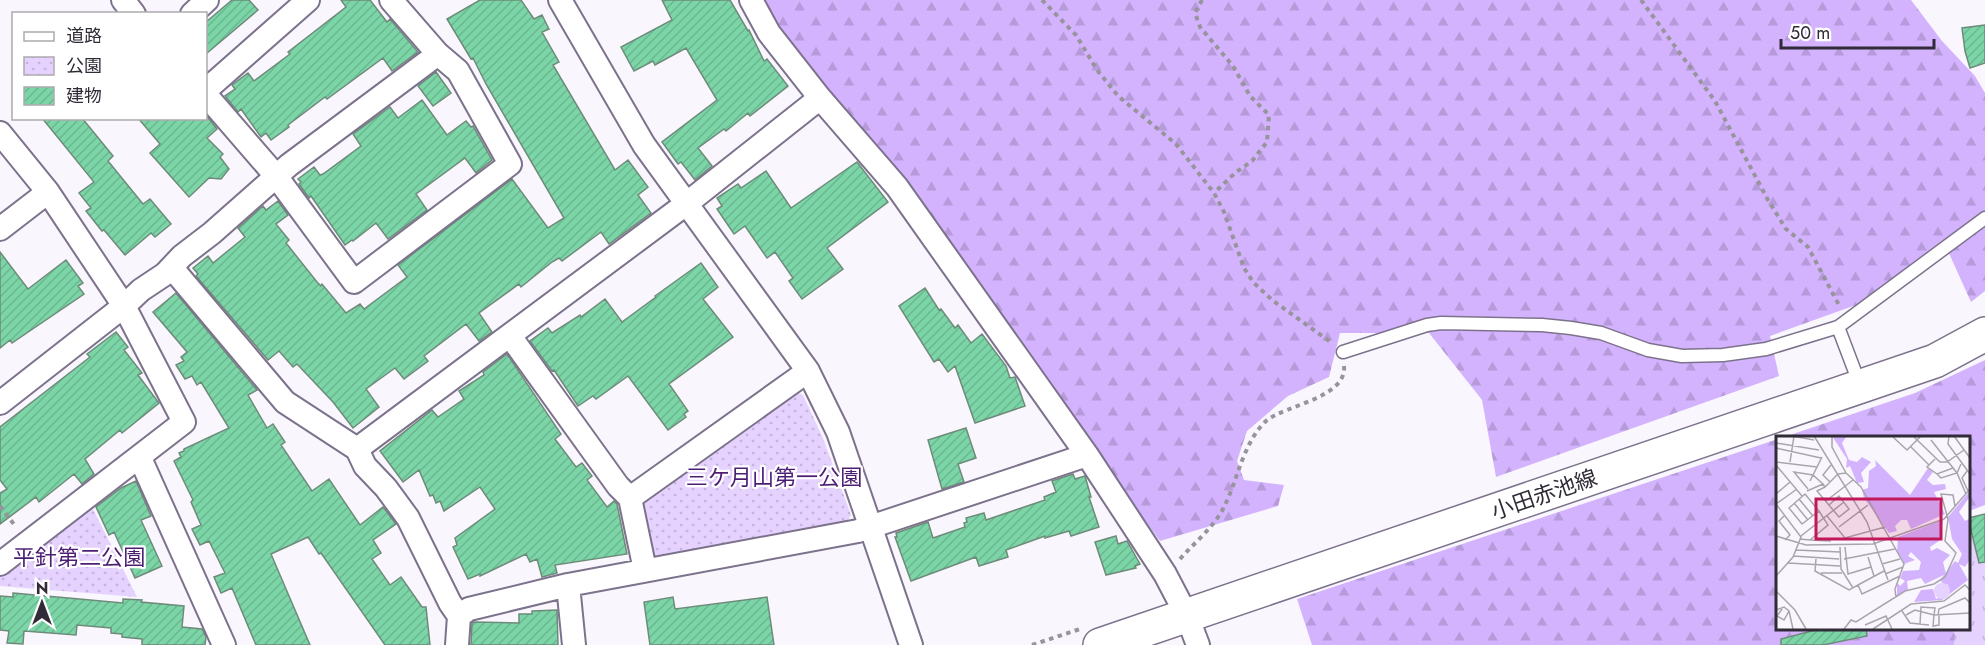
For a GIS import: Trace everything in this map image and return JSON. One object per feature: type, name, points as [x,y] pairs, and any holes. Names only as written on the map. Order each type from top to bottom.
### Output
[{"type":"street","points":[[123,0],[132,12]]},
{"type":"street","points":[[194,12],[207,0]]},
{"type":"street","points":[[207,89],[308,0]]},
{"type":"street","points":[[207,97],[276,176],[354,282],[510,164],[458,71],[438,54],[391,0]]},
{"type":"street","points":[[560,0],[644,145],[808,371],[838,432],[911,645]]},
{"type":"street","points":[[751,0],[769,33],[820,98],[897,187],[1087,455],[1165,574],[1192,630]]},
{"type":"street","points":[[0,403],[172,268],[182,256],[212,233],[276,176],[438,54]]},
{"type":"street","points":[[357,449],[686,204],[820,98]]},
{"type":"street","points":[[0,133],[48,192],[124,306],[184,422],[0,564]]},
{"type":"street","points":[[0,229],[48,192]]},
{"type":"street","points":[[172,268],[285,402],[357,449],[365,466],[408,518],[450,603],[459,616],[456,645]]},
{"type":"street","name":"小田赤池線","points":[[1100,645],[1192,630],[1860,386],[1935,361],[1985,334]]},
{"type":"street","points":[[510,336],[618,486],[630,498],[645,570]]},
{"type":"street","points":[[630,498],[808,371]]},
{"type":"street","points":[[459,616],[469,609],[568,585],[871,527],[1087,455]]},
{"type":"street","points":[[140,458],[224,645]]},
{"type":"street","points":[[568,585],[574,645]]},
{"type":"lane","points":[[1343,352],[1441,322],[1571,328],[1601,333],[1655,352],[1682,356],[1722,355],[1766,349],[1843,324],[1985,219]]},
{"type":"lane","points":[[1843,324],[1860,386]]},
{"type":"path","points":[[1042,0],[1076,35],[1097,70],[1118,96],[1176,144],[1214,193],[1224,212],[1244,268],[1252,282],[1272,300],[1343,352],[1345,371],[1337,385],[1312,400],[1268,420],[1255,434],[1224,507],[1216,520],[1165,574]]},
{"type":"path","points":[[1202,0],[1196,13],[1200,27],[1233,66],[1250,96],[1269,115],[1267,142],[1252,161],[1235,172],[1214,193]]},
{"type":"path","points":[[1641,0],[1715,101],[1786,230],[1809,247],[1829,283],[1843,324]]},
{"type":"green space","points":[[760,0],[1911,0],[1942,41],[1975,76],[1985,93],[1985,291],[1971,302],[1943,240],[1856,305],[1770,336],[1779,376],[1496,477],[1482,400],[1429,333],[1340,333],[1329,377],[1288,396],[1247,431],[1237,461],[1244,480],[1284,485],[1278,506],[1160,541],[778,31]]},
{"type":"green space","points":[[1985,360],[1985,505],[1970,511],[1970,436],[1787,436],[1915,393]]},
{"type":"green space","name":"三ケ月山第一公園","points":[[792,391],[803,395],[823,438],[851,515],[846,523],[659,561],[651,554],[639,506],[643,499]]},
{"type":"green space","points":[[1776,440],[1776,630],[1953,630],[1955,635],[1954,645],[1312,645],[1297,599]]},
{"type":"green space","name":"平針第二公園","points":[[91,505],[137,597],[0,586],[0,575]]},
{"type":"green space","points":[[1970,534],[1981,556],[1985,556],[1985,645],[1954,645],[1955,635],[1952,630],[1970,630]]},
{"type":"building","points":[[232,0],[249,0],[258,10],[207,53],[207,21]]},
{"type":"building","points":[[341,0],[370,0],[387,22],[390,19],[418,52],[392,71],[383,58],[327,99],[325,97],[271,140],[266,133],[261,137],[241,109],[238,112],[225,96],[235,89],[232,85],[248,73],[254,81],[290,54],[288,52],[346,7]]},
{"type":"building","points":[[480,0],[521,0],[534,19],[542,15],[549,29],[542,32],[559,62],[553,65],[615,170],[628,160],[648,187],[638,195],[651,213],[609,244],[601,232],[562,261],[559,258],[552,262],[521,287],[519,284],[479,313],[492,332],[479,341],[466,324],[424,356],[428,361],[404,379],[395,368],[366,389],[379,407],[353,428],[333,402],[297,364],[293,367],[279,351],[268,360],[196,276],[198,274],[193,268],[208,256],[213,263],[245,237],[238,228],[263,206],[266,210],[278,201],[288,215],[276,224],[289,240],[286,243],[317,282],[321,286],[322,284],[346,313],[360,304],[364,309],[407,277],[398,265],[512,179],[548,228],[564,218],[473,58],[471,59],[447,19]]},
{"type":"building","points":[[662,0],[730,0],[749,30],[764,61],[767,59],[788,86],[750,116],[748,113],[726,131],[724,129],[698,148],[712,166],[695,180],[681,162],[678,164],[662,142],[717,100],[686,48],[655,65],[653,61],[634,71],[621,47],[672,20]]},
{"type":"building","points":[[1985,25],[1985,63],[1970,68],[1962,28]]},
{"type":"building","points":[[436,72],[451,93],[433,106],[418,86]]},
{"type":"building","points":[[422,100],[447,135],[466,121],[471,127],[473,126],[492,160],[476,173],[465,158],[416,194],[427,210],[388,239],[376,223],[345,245],[311,196],[309,198],[299,184],[301,182],[298,179],[314,167],[320,175],[323,174],[361,146],[353,134],[390,107],[398,118]]},
{"type":"building","points":[[207,116],[217,129],[207,138],[223,154],[220,157],[229,169],[221,179],[209,178],[189,197],[150,153],[160,144],[140,120],[207,120]]},
{"type":"building","points":[[44,120],[84,120],[113,156],[108,161],[143,204],[150,199],[171,224],[155,237],[151,233],[125,255],[86,211],[91,208],[79,193],[94,182]]},
{"type":"building","points":[[857,162],[888,202],[827,248],[843,269],[802,299],[789,281],[793,278],[775,252],[767,258],[745,226],[734,234],[717,209],[722,206],[717,198],[738,184],[741,188],[766,171],[791,208]]},
{"type":"building","points":[[0,252],[28,289],[66,260],[83,283],[78,286],[84,294],[12,343],[10,340],[0,348]]},
{"type":"building","points":[[701,263],[718,287],[703,299],[733,337],[669,384],[688,411],[684,414],[686,417],[668,430],[628,376],[596,399],[593,396],[578,406],[554,370],[552,371],[530,341],[548,328],[552,333],[580,315],[581,317],[605,299],[622,322]]},
{"type":"building","points":[[925,288],[939,310],[941,309],[955,328],[958,325],[971,343],[982,334],[1006,366],[1010,378],[1015,377],[1025,406],[975,423],[955,366],[948,372],[939,359],[934,362],[899,306]]},
{"type":"building","points":[[176,293],[257,390],[248,395],[267,428],[273,424],[285,442],[281,445],[312,491],[329,479],[360,525],[383,507],[396,524],[373,540],[381,553],[372,559],[390,585],[401,577],[422,607],[426,607],[430,645],[385,645],[308,537],[271,554],[310,645],[256,645],[232,588],[221,593],[214,577],[225,573],[209,541],[200,545],[192,529],[201,525],[191,502],[193,500],[174,461],[181,457],[179,453],[184,449],[229,428],[201,382],[197,385],[192,376],[185,379],[176,365],[184,361],[181,357],[187,352],[153,312]]},
{"type":"building","points":[[116,332],[128,347],[124,350],[142,373],[138,375],[159,403],[122,433],[120,430],[85,459],[94,474],[82,484],[74,474],[39,502],[36,497],[0,524],[0,493],[7,489],[0,480],[0,427],[90,357],[87,354]]},
{"type":"building","points":[[507,354],[561,434],[555,439],[576,467],[582,463],[592,476],[587,480],[607,507],[614,501],[617,504],[627,554],[555,565],[557,573],[542,577],[537,559],[530,562],[526,554],[480,576],[480,574],[468,579],[453,547],[457,545],[455,538],[495,509],[480,487],[444,511],[440,501],[436,503],[433,495],[430,496],[419,470],[403,482],[380,451],[432,410],[438,417],[464,399],[459,391],[484,375],[483,372]]},
{"type":"building","points":[[966,428],[976,458],[958,464],[964,482],[942,489],[928,440]]},
{"type":"building","points":[[1073,474],[1075,479],[1085,476],[1099,527],[1071,536],[1069,531],[1045,538],[1045,536],[1006,550],[1008,557],[979,566],[976,557],[911,581],[895,537],[897,537],[896,533],[928,522],[933,538],[965,527],[966,518],[984,513],[986,520],[1045,500],[1044,497],[1056,492],[1052,481]]},
{"type":"building","points":[[136,481],[151,516],[141,520],[162,566],[135,578],[114,532],[109,535],[96,507],[121,488]]},
{"type":"building","points":[[1985,514],[1985,562],[1979,563],[1970,518]]},
{"type":"building","points":[[1116,536],[1118,544],[1127,541],[1140,564],[1135,566],[1136,568],[1106,575],[1095,542]]},
{"type":"building","points":[[13,593],[123,603],[123,599],[142,600],[141,602],[184,606],[182,627],[202,629],[206,637],[205,645],[142,645],[142,639],[122,637],[122,634],[111,633],[111,628],[77,625],[76,635],[24,631],[23,644],[7,643],[9,631],[0,630],[0,596],[13,597]]},
{"type":"building","points":[[673,597],[675,609],[767,597],[774,645],[650,645],[644,602]]},
{"type":"building","points":[[557,610],[558,645],[471,645],[472,623],[519,623],[519,614]]},
{"type":"building","points":[[1815,630],[1866,630],[1867,636],[1823,645],[1781,645],[1781,639]]}]
